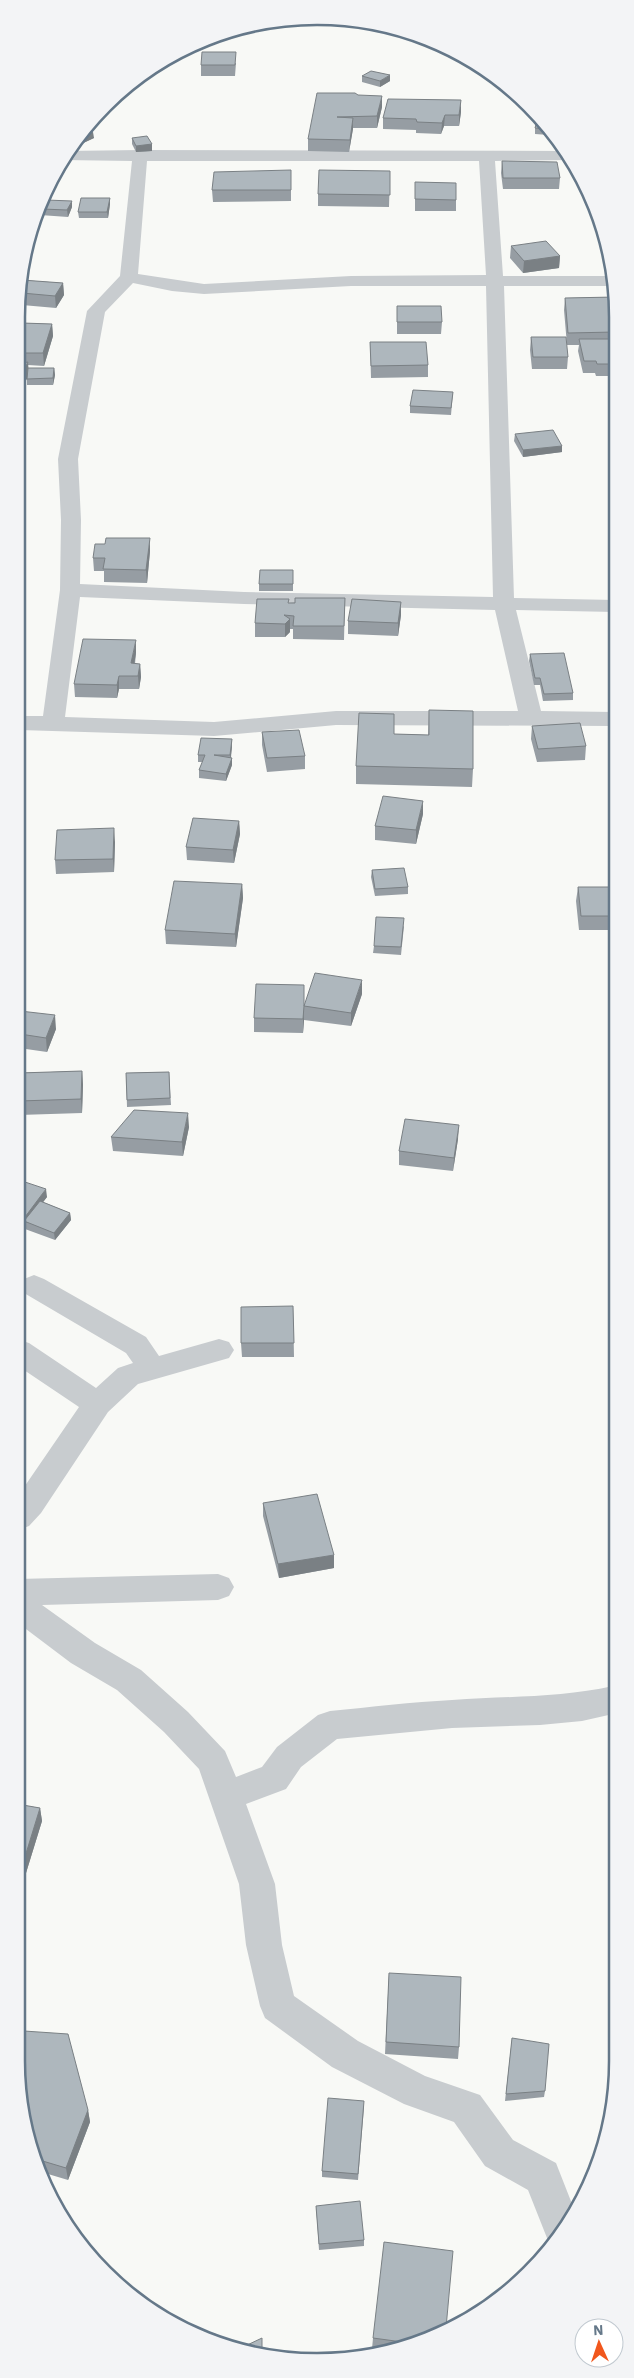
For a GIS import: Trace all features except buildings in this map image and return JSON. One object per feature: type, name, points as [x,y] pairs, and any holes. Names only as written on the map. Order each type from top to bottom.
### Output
[{"type":"street","points":[[54,723],[70,590],[71,520],[68,459],[96,311],[129,278],[140,155]]},
{"type":"street","points":[[73,156],[561,156]]},
{"type":"street","points":[[487,157],[495,282],[504,603],[531,718]]},
{"type":"street","points":[[129,278],[172,286],[214,289],[322,282],[398,280],[495,282],[607,281]]},
{"type":"street","points":[[70,590],[244,598],[609,606]]},
{"type":"street","points":[[25,723],[214,729],[336,718],[609,719]]},
{"type":"street","points":[[34,1286],[136,1345],[152,1369]]},
{"type":"street","points":[[25,1509],[97,1404],[128,1376],[219,1350]]},
{"type":"street","points":[[25,1356],[97,1404]]},
{"type":"street","points":[[25,1592],[218,1587]]},
{"type":"street","points":[[25,1610],[83,1653],[130,1680],[176,1722],[213,1762],[257,1884],[264,1945],[278,2006],[345,2054],[417,2091],[467,2108],[499,2153],[542,2177],[560,2223]]},
{"type":"street","points":[[226,1796],[274,1778],[289,1757],[330,1725],[452,1714],[540,1711],[582,1707],[609,1701]]}]
